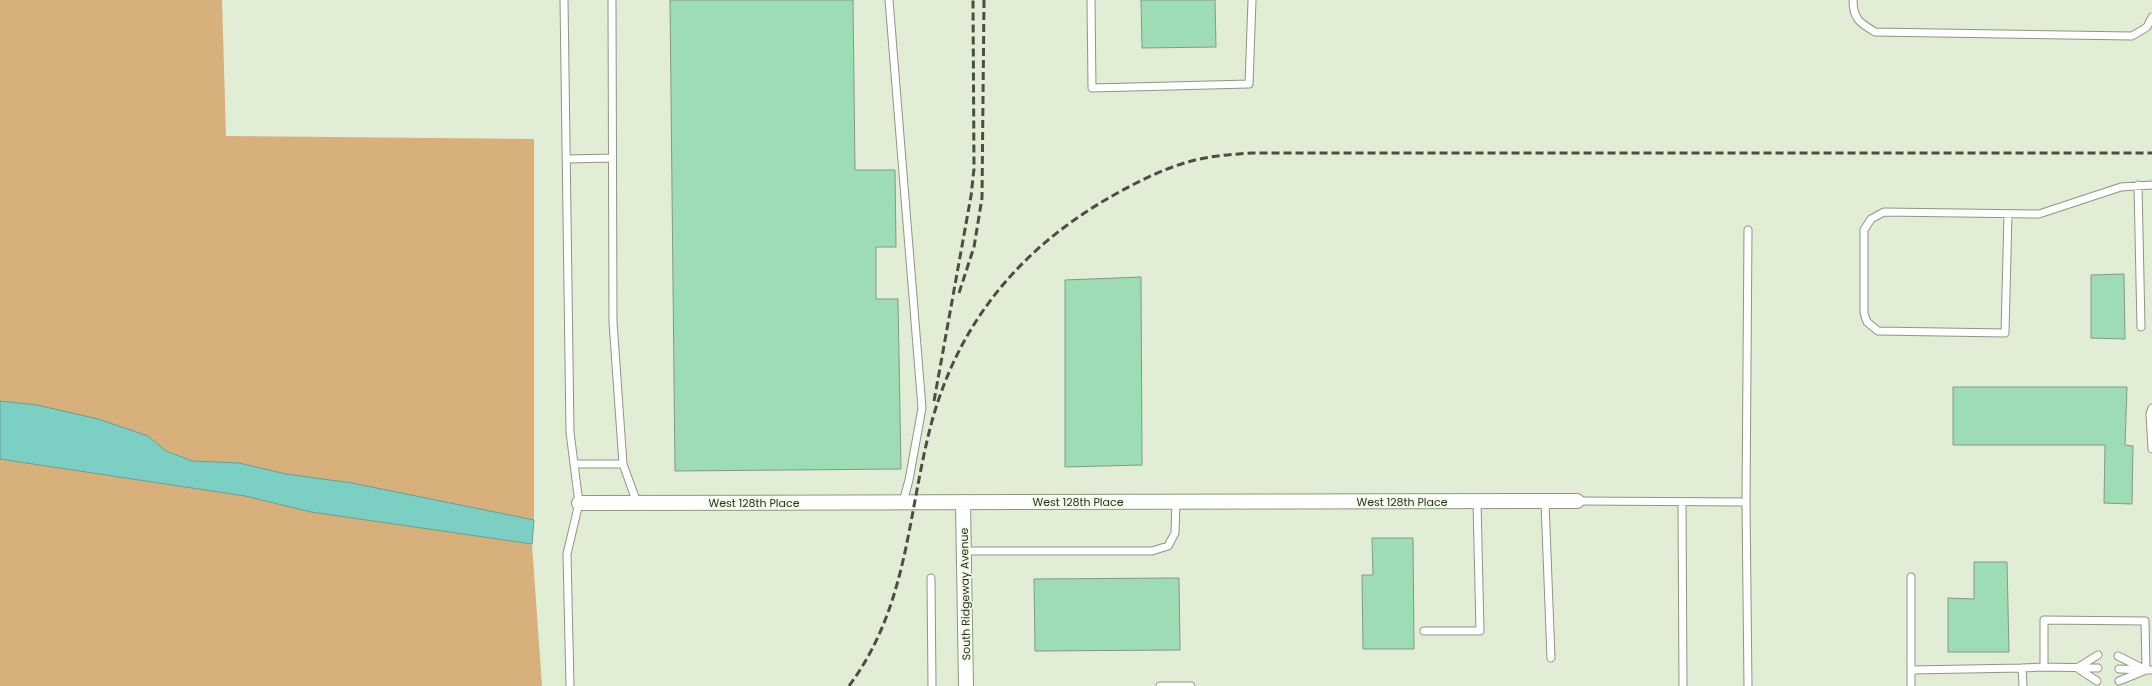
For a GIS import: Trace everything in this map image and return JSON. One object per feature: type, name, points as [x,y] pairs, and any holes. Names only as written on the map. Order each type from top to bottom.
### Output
[{"type":"street","name":"West 128th Place","points":[[579,503],[1577,501]]},
{"type":"street","name":"South Ridgeway Avenue","points":[[963,502],[966,686]]},
{"type":"lane","points":[[564,0],[568,159],[570,432],[579,503],[567,554],[570,686]]},
{"type":"lane","points":[[612,0],[613,322],[623,464],[637,503]]},
{"type":"lane","points":[[889,0],[922,408],[903,502]]},
{"type":"lane","points":[[1092,0],[1092,88],[1249,84],[1252,0]]},
{"type":"lane","points":[[1853,0],[1853,12],[1860,23],[1875,32],[2132,36],[2146,27],[2152,17]]},
{"type":"lane","points":[[568,159],[612,158]]},
{"type":"lane","points":[[2138,185],[2141,327]]},
{"type":"lane","points":[[2008,214],[2005,333],[1878,331],[1867,322],[1864,313],[1864,230],[1871,218],[1884,212],[2039,214],[2121,187],[2152,185]]},
{"type":"lane","points":[[1748,230],[1746,502],[1748,686]]},
{"type":"lane","points":[[2152,408],[2150,414],[2152,449]]},
{"type":"lane","points":[[574,464],[623,464]]},
{"type":"lane","points":[[1424,631],[1480,631],[1477,501]]},
{"type":"lane","points":[[1577,501],[1746,502]]},
{"type":"lane","points":[[964,551],[1152,551],[1168,546],[1175,533],[1176,502]]},
{"type":"lane","points":[[1544,502],[1550,658]]},
{"type":"lane","points":[[1682,502],[1683,686]]},
{"type":"lane","points":[[1911,686],[1912,577]]},
{"type":"lane","points":[[931,578],[932,686]]},
{"type":"lane","points":[[2044,667],[2044,620],[2145,621],[2149,670]]},
{"type":"lane","points":[[2077,668],[2098,656]]},
{"type":"lane","points":[[2118,656],[2149,670]]},
{"type":"lane","points":[[1911,670],[2044,667],[2098,668]]},
{"type":"lane","points":[[2022,668],[2023,686]]},
{"type":"lane","points":[[2077,668],[2097,680]]},
{"type":"lane","points":[[2118,669],[2149,670]]},
{"type":"lane","points":[[2119,682],[2149,670]]},
{"type":"lane","points":[[1160,686],[1191,686]]},
{"type":"shaded area","points":[[0,0],[222,0],[226,136],[534,139],[534,520],[352,483],[286,474],[239,463],[192,461],[166,451],[148,436],[37,405],[0,401]]},
{"type":"shaded area","points":[[0,459],[245,496],[311,512],[532,544],[542,686],[0,686]]},
{"type":"water","points":[[0,401],[37,405],[98,419],[148,436],[166,451],[192,461],[239,463],[286,474],[352,483],[534,520],[532,544],[311,512],[245,496],[0,459]]},
{"type":"building","points":[[670,0],[853,0],[855,170],[895,170],[896,247],[876,247],[876,299],[898,299],[901,469],[675,471]]},
{"type":"building","points":[[1141,0],[1215,0],[1216,47],[1142,48]]},
{"type":"building","points":[[2124,274],[2125,339],[2091,338],[2091,275]]},
{"type":"building","points":[[1141,277],[1142,465],[1065,467],[1065,280]]},
{"type":"building","points":[[1953,387],[2127,387],[2125,445],[2133,446],[2132,504],[2104,503],[2105,445],[1953,445]]},
{"type":"building","points":[[1372,538],[1413,538],[1414,649],[1363,649],[1362,575],[1373,575]]},
{"type":"building","points":[[1974,562],[2007,562],[2009,652],[1948,652],[1948,598],[1974,599]]},
{"type":"building","points":[[1179,578],[1180,650],[1035,651],[1034,579]]},
{"type":"railway","points":[[934,401],[971,196],[974,169],[973,0]]},
{"type":"railway","points":[[959,293],[974,247],[982,198],[984,0]]},
{"type":"railway","points":[[849,686],[869,655],[884,624],[904,558],[932,421],[945,383],[961,348],[980,316],[1002,286],[1028,258],[1056,234],[1087,211],[1121,191],[1162,171],[1194,160],[1223,155],[1253,153],[2152,153]]}]
